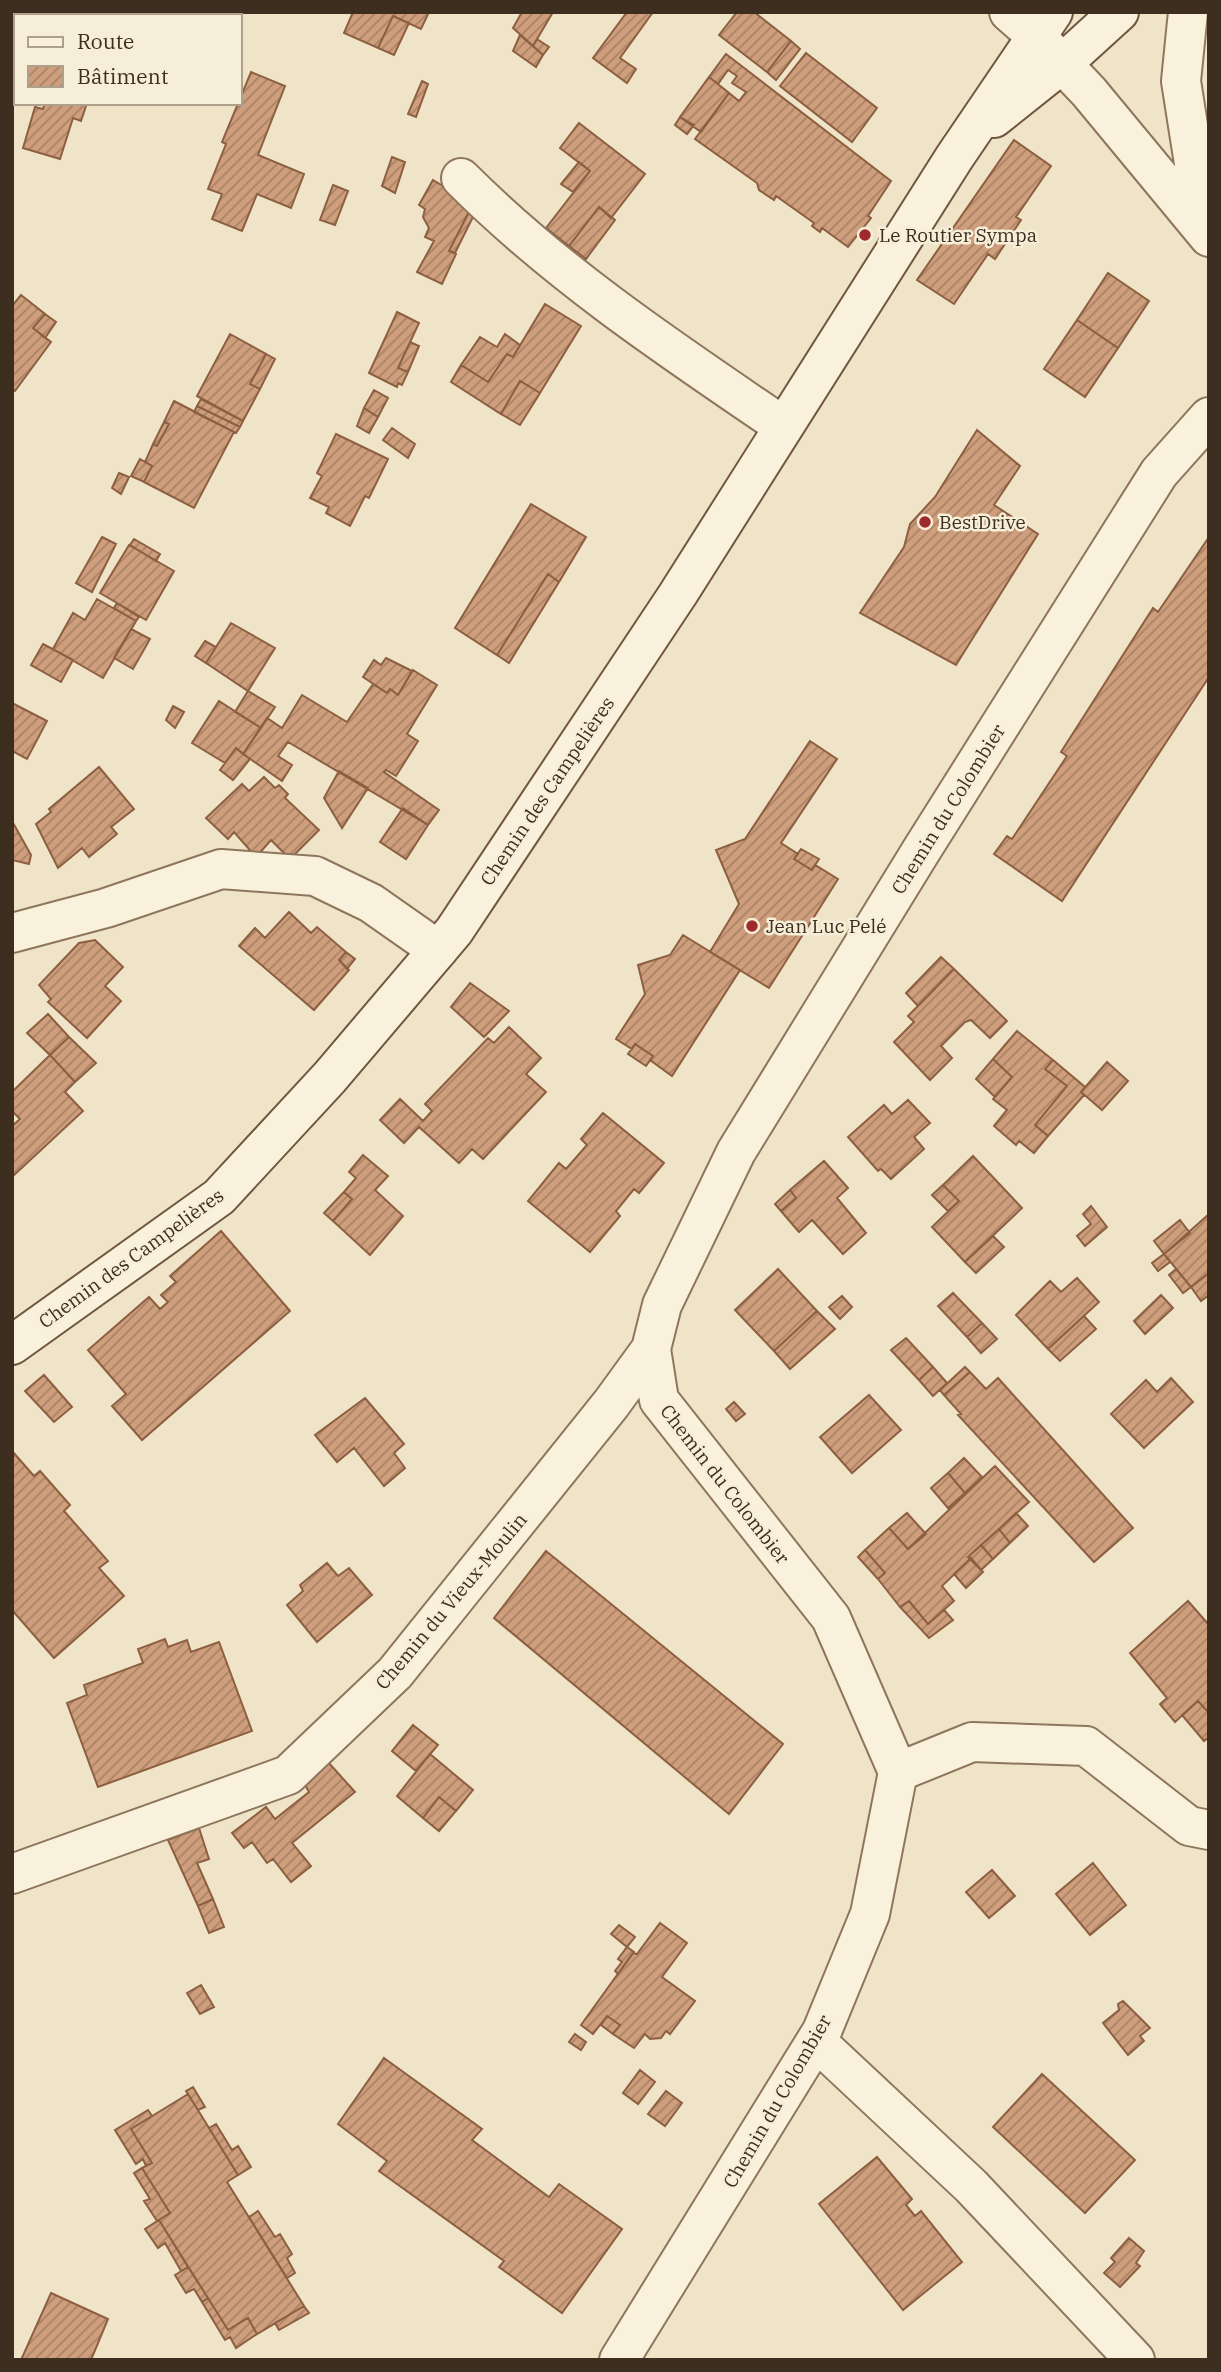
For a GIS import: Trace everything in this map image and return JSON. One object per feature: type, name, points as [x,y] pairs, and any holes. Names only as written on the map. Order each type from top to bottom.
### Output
[{"type":"street","name":"Chemin des Campelières","points":[[967,138],[1063,63],[1119,12]]},
{"type":"street","points":[[1188,12],[1181,81],[1206,233]]},
{"type":"street","name":"Chemin des Campelières","points":[[12,1345],[219,1197],[330,1077],[454,930],[678,594],[967,138],[1032,20]]},
{"type":"street","points":[[1032,20],[1063,63],[1206,233]]},
{"type":"street","points":[[461,178],[500,218],[601,298],[783,426]]},
{"type":"street","name":"Chemin du Colombier","points":[[619,2360],[816,2040],[870,1913],[898,1772],[831,1618],[659,1400],[652,1349],[662,1305],[736,1152],[1159,473],[1209,417]]},
{"type":"street","points":[[12,933],[106,908],[221,869],[315,876],[371,903],[438,950]]},
{"type":"street","name":"Chemin du Vieux-Moulin","points":[[12,1874],[288,1774],[395,1674],[652,1349]]},
{"type":"street","points":[[898,1772],[972,1742],[1086,1746],[1189,1826],[1209,1830]]},
{"type":"street","points":[[816,2040],[971,2186],[1135,2360]]},
{"type":"building","points":[[353,12],[429,12],[421,29],[393,16],[378,48],[344,33]]},
{"type":"building","points":[[522,12],[553,12],[533,46],[513,28]]},
{"type":"building","points":[[627,12],[653,12],[620,58],[636,69],[627,83],[593,58]]},
{"type":"building","points":[[737,12],[754,12],[791,41],[767,72],[719,35]]},
{"type":"building","points":[[393,16],[409,23],[394,55],[378,48]]},
{"type":"building","points":[[520,35],[543,55],[536,67],[513,51]]},
{"type":"building","points":[[537,39],[549,47],[543,55],[533,46]]},
{"type":"building","points":[[791,41],[800,49],[776,80],[767,72]]},
{"type":"building","points":[[806,53],[877,108],[852,142],[780,86]]},
{"type":"building","points":[[726,54],[891,181],[868,216],[871,218],[848,247],[822,228],[820,232],[812,226],[814,223],[776,196],[774,200],[759,190],[757,183],[695,139],[729,93],[739,101],[746,92],[732,83],[737,76],[728,70],[718,84],[709,77]]},
{"type":"building","points":[[251,72],[285,86],[258,155],[304,174],[291,208],[257,194],[242,231],[212,219],[222,194],[208,189],[226,144],[222,142],[237,105],[242,105],[242,94]]},
{"type":"building","points":[[709,77],[729,93],[701,132],[680,117]]},
{"type":"building","points":[[422,81],[428,84],[416,117],[408,114]]},
{"type":"building","points":[[44,105],[86,105],[81,121],[73,118],[60,159],[23,148],[35,107],[43,109]]},
{"type":"building","points":[[680,117],[694,125],[687,134],[675,125]]},
{"type":"building","points":[[579,123],[645,174],[611,218],[599,207],[569,246],[546,228],[590,171],[560,148]]},
{"type":"building","points":[[1014,140],[1051,166],[1016,217],[1021,220],[995,259],[988,254],[954,304],[917,280]]},
{"type":"building","points":[[392,157],[405,162],[395,193],[382,186]]},
{"type":"building","points":[[579,162],[590,171],[573,192],[561,184]]},
{"type":"building","points":[[433,180],[448,189],[477,196],[449,251],[456,254],[442,284],[417,272],[434,241],[425,237],[429,228],[423,217],[425,209],[419,205]]},
{"type":"building","points":[[333,185],[348,191],[335,225],[320,220]]},
{"type":"building","points":[[599,207],[615,220],[586,259],[569,246]]},
{"type":"building","points":[[470,210],[475,213],[455,253],[449,251]]},
{"type":"building","points":[[1108,273],[1149,301],[1118,348],[1077,320]]},
{"type":"building","points":[[21,295],[45,314],[33,328],[51,342],[15,391],[12,389],[12,306]]},
{"type":"building","points":[[545,304],[581,326],[540,393],[520,381],[501,414],[451,382],[461,365],[488,382],[507,354],[513,357]]},
{"type":"building","points":[[397,312],[419,323],[398,368],[408,372],[402,385],[398,383],[397,387],[369,373]]},
{"type":"building","points":[[45,314],[56,322],[45,338],[33,328]]},
{"type":"building","points":[[1077,320],[1118,348],[1085,397],[1044,369]]},
{"type":"building","points":[[230,334],[266,354],[250,384],[260,389],[243,421],[197,396]]},
{"type":"building","points":[[505,334],[520,345],[513,357],[507,354],[488,382],[461,365],[480,337],[497,347]]},
{"type":"building","points":[[410,342],[419,346],[408,372],[398,368]]},
{"type":"building","points":[[266,354],[275,359],[260,389],[250,384]]},
{"type":"building","points":[[520,381],[540,393],[520,425],[501,414]]},
{"type":"building","points":[[374,390],[388,398],[378,417],[364,408]]},
{"type":"building","points":[[201,399],[243,421],[240,427],[197,406]]},
{"type":"building","points":[[174,401],[234,432],[194,508],[144,482],[152,466],[145,462],[153,444],[157,446],[169,424],[164,422]]},
{"type":"building","points":[[197,406],[240,427],[236,433],[194,412]]},
{"type":"building","points":[[364,408],[378,417],[369,433],[357,426]]},
{"type":"building","points":[[164,422],[169,424],[157,446],[153,444]]},
{"type":"building","points":[[392,428],[415,444],[408,458],[383,440]]},
{"type":"building","points":[[977,430],[1020,466],[994,505],[1038,534],[956,665],[860,613],[904,547],[910,524],[935,497]]},
{"type":"building","points":[[336,434],[388,459],[369,498],[365,496],[350,526],[326,513],[329,507],[310,498],[322,476],[317,473]]},
{"type":"building","points":[[140,459],[152,466],[144,482],[131,476]]},
{"type":"building","points":[[119,473],[129,477],[121,494],[112,488]]},
{"type":"building","points":[[531,504],[586,537],[559,582],[548,574],[497,655],[455,628]]},
{"type":"building","points":[[102,537],[116,544],[92,592],[76,583]]},
{"type":"building","points":[[1209,537],[1209,677],[1062,901],[994,854],[1007,836],[1012,839],[1067,756],[1061,752],[1153,608],[1158,612]]},
{"type":"building","points":[[134,539],[160,554],[156,561],[130,545]]},
{"type":"building","points":[[129,545],[174,571],[146,620],[100,593]]},
{"type":"building","points":[[548,574],[559,582],[509,663],[497,655]]},
{"type":"building","points":[[97,599],[136,621],[103,678],[53,649],[73,613],[85,620]]},
{"type":"building","points":[[117,603],[139,617],[136,621],[114,608]]},
{"type":"building","points":[[231,623],[275,648],[248,691],[206,663]]},
{"type":"building","points":[[131,629],[150,639],[133,669],[114,658]]},
{"type":"building","points":[[205,641],[216,647],[206,663],[195,656]]},
{"type":"building","points":[[43,644],[73,660],[61,682],[31,665]]},
{"type":"building","points":[[386,658],[412,671],[398,695],[390,689],[387,693],[363,677],[374,660],[381,665]]},
{"type":"building","points":[[413,670],[437,685],[407,734],[418,741],[396,776],[386,770],[384,772],[439,810],[428,825],[288,742],[278,756],[292,765],[282,781],[243,754],[267,718],[282,728],[302,695],[347,722],[373,684],[387,693],[390,689],[398,695]]},
{"type":"building","points":[[248,691],[275,707],[261,728],[235,712]]},
{"type":"building","points":[[219,701],[261,728],[243,754],[236,748],[225,763],[192,743]]},
{"type":"building","points":[[12,703],[47,721],[27,759],[12,751]]},
{"type":"building","points":[[173,706],[184,712],[175,728],[166,720]]},
{"type":"building","points":[[810,741],[837,759],[781,843],[798,854],[794,859],[812,870],[815,865],[838,879],[769,988],[710,952],[739,904],[716,850],[745,839]]},
{"type":"building","points":[[236,748],[250,759],[233,780],[220,770]]},
{"type":"building","points":[[99,767],[134,809],[111,827],[117,834],[89,857],[82,848],[58,868],[36,824],[51,812],[49,809]]},
{"type":"building","points":[[339,771],[368,788],[342,828],[324,798]]},
{"type":"building","points":[[264,777],[275,788],[279,785],[288,794],[285,798],[319,830],[290,859],[271,840],[256,857],[234,832],[228,839],[206,818],[242,784],[249,791]]},
{"type":"building","points":[[403,808],[428,825],[406,859],[380,842]]},
{"type":"building","points":[[12,821],[31,855],[29,864],[12,860]]},
{"type":"building","points":[[801,849],[819,859],[812,870],[794,859]]},
{"type":"building","points":[[289,912],[311,933],[317,927],[346,952],[339,960],[349,970],[314,1010],[239,946],[255,928],[265,938]]},
{"type":"building","points":[[683,935],[740,970],[672,1076],[650,1060],[653,1056],[635,1044],[632,1049],[616,1039],[645,994],[638,965],[670,955]]},
{"type":"building","points":[[95,940],[123,967],[105,986],[121,1001],[87,1038],[48,1002],[51,999],[39,985],[79,943]]},
{"type":"building","points":[[346,952],[355,959],[347,969],[339,960]]},
{"type":"building","points":[[941,957],[954,969],[918,1006],[906,993]]},
{"type":"building","points":[[954,969],[1007,1021],[990,1038],[971,1020],[965,1022],[941,1046],[952,1058],[930,1080],[894,1042],[914,1022],[908,1016]]},
{"type":"building","points":[[470,983],[509,1011],[484,1037],[451,1007]]},
{"type":"building","points":[[48,1014],[69,1037],[50,1055],[27,1033]]},
{"type":"building","points":[[509,1027],[541,1058],[526,1074],[546,1092],[483,1159],[472,1149],[459,1163],[419,1127],[404,1143],[380,1120],[400,1099],[423,1121],[432,1111],[425,1104],[488,1038],[494,1043]]},
{"type":"building","points":[[1017,1031],[1053,1060],[1045,1069],[1067,1086],[1035,1125],[1048,1136],[1034,1153],[1019,1141],[1016,1145],[994,1126],[1007,1110],[993,1099],[1012,1077],[993,1059]]},
{"type":"building","points":[[69,1037],[96,1063],[75,1082],[50,1055]]},
{"type":"building","points":[[635,1044],[653,1056],[646,1066],[628,1054]]},
{"type":"building","points":[[50,1055],[75,1082],[65,1092],[83,1111],[12,1177],[12,1126],[20,1119],[12,1111],[12,1092]]},
{"type":"building","points":[[993,1059],[1012,1077],[995,1097],[976,1079]]},
{"type":"building","points":[[1053,1060],[1085,1087],[1081,1092],[1084,1095],[1048,1136],[1035,1125],[1067,1086],[1045,1069]]},
{"type":"building","points":[[1107,1062],[1128,1081],[1102,1110],[1081,1092]]},
{"type":"building","points":[[908,1100],[930,1123],[914,1137],[924,1149],[891,1179],[881,1169],[878,1171],[848,1137],[884,1105],[892,1114]]},
{"type":"building","points":[[603,1113],[664,1163],[639,1193],[634,1189],[616,1211],[620,1216],[590,1252],[528,1201],[559,1163],[566,1169],[587,1145],[581,1139]]},
{"type":"building","points":[[363,1155],[388,1176],[375,1190],[403,1216],[370,1255],[333,1221],[352,1199],[344,1192],[356,1178],[349,1172]]},
{"type":"building","points":[[973,1156],[1022,1208],[965,1262],[932,1227],[959,1201],[943,1185]]},
{"type":"building","points":[[824,1161],[848,1188],[837,1198],[866,1233],[843,1254],[812,1220],[799,1232],[781,1211],[796,1198],[790,1190]]},
{"type":"building","points":[[943,1185],[959,1201],[948,1211],[932,1195]]},
{"type":"building","points":[[790,1190],[796,1198],[781,1211],[775,1204]]},
{"type":"building","points":[[344,1192],[352,1199],[333,1221],[324,1213]]},
{"type":"building","points":[[1091,1206],[1107,1227],[1085,1246],[1077,1236],[1091,1224],[1083,1214]]},
{"type":"building","points":[[1209,1214],[1209,1273],[1191,1287],[1164,1254]]},
{"type":"building","points":[[1180,1220],[1190,1233],[1164,1254],[1154,1241]]},
{"type":"building","points":[[221,1231],[290,1311],[142,1440],[112,1406],[126,1394],[88,1350],[149,1297],[160,1309],[168,1302],[161,1295],[176,1282],[170,1276]]},
{"type":"building","points":[[993,1236],[1004,1247],[976,1273],[965,1262]]},
{"type":"building","points":[[1164,1254],[1170,1262],[1158,1271],[1152,1263]]},
{"type":"building","points":[[778,1269],[817,1311],[774,1351],[735,1310]]},
{"type":"building","points":[[1176,1269],[1191,1287],[1183,1293],[1169,1275]]},
{"type":"building","points":[[1209,1273],[1209,1295],[1201,1301],[1191,1287]]},
{"type":"building","points":[[1077,1278],[1099,1302],[1048,1349],[1016,1315],[1050,1281],[1061,1292]]},
{"type":"building","points":[[953,1293],[982,1323],[967,1337],[938,1306]]},
{"type":"building","points":[[1161,1295],[1173,1308],[1145,1334],[1134,1321]]},
{"type":"building","points":[[842,1296],[852,1307],[840,1319],[829,1307]]},
{"type":"building","points":[[817,1311],[835,1329],[790,1369],[774,1351]]},
{"type":"building","points":[[1084,1316],[1096,1329],[1060,1361],[1048,1349]]},
{"type":"building","points":[[982,1323],[997,1339],[981,1353],[967,1337]]},
{"type":"building","points":[[906,1338],[933,1367],[919,1380],[891,1350]]},
{"type":"building","points":[[933,1367],[947,1383],[933,1396],[919,1380]]},
{"type":"building","points":[[965,1367],[970,1372],[944,1395],[940,1390]]},
{"type":"building","points":[[970,1372],[986,1389],[998,1378],[1133,1528],[1094,1562],[958,1415],[961,1414],[944,1395]]},
{"type":"building","points":[[44,1375],[72,1407],[54,1422],[25,1391]]},
{"type":"building","points":[[1171,1378],[1193,1402],[1144,1448],[1111,1414],[1146,1380],[1157,1392]]},
{"type":"building","points":[[869,1395],[901,1430],[852,1473],[820,1437]]},
{"type":"building","points":[[365,1398],[404,1444],[394,1453],[405,1468],[384,1486],[354,1448],[337,1462],[315,1435]]},
{"type":"building","points":[[734,1402],[745,1414],[736,1421],[726,1409]]},
{"type":"building","points":[[12,1451],[34,1476],[40,1471],[70,1505],[64,1511],[108,1561],[99,1568],[124,1596],[54,1658],[12,1610]]},
{"type":"building","points":[[964,1458],[982,1477],[965,1493],[948,1473]]},
{"type":"building","points":[[995,1466],[1029,1502],[968,1557],[971,1558],[942,1586],[954,1601],[928,1624],[909,1601],[900,1607],[878,1579],[885,1573],[865,1550],[889,1528],[908,1549]]},
{"type":"building","points":[[948,1473],[965,1493],[948,1508],[931,1488]]},
{"type":"building","points":[[907,1513],[926,1534],[908,1549],[889,1528]]},
{"type":"building","points":[[1016,1513],[1028,1526],[1010,1543],[999,1529]]},
{"type":"building","points":[[999,1529],[1010,1543],[993,1559],[981,1545]]},
{"type":"building","points":[[981,1545],[993,1559],[981,1570],[968,1557]]},
{"type":"building","points":[[865,1550],[885,1573],[878,1579],[858,1557]]},
{"type":"building","points":[[546,1551],[783,1744],[729,1814],[494,1618]]},
{"type":"building","points":[[971,1558],[983,1572],[966,1588],[954,1574]]},
{"type":"building","points":[[327,1563],[338,1576],[349,1568],[372,1595],[317,1642],[287,1605],[303,1591],[300,1585]]},
{"type":"building","points":[[909,1601],[928,1624],[944,1610],[953,1620],[929,1638],[900,1607]]},
{"type":"building","points":[[1188,1601],[1209,1625],[1209,1713],[1198,1701],[1175,1722],[1160,1704],[1167,1698],[1130,1653]]},
{"type":"building","points":[[165,1639],[168,1647],[187,1640],[191,1652],[219,1642],[252,1731],[98,1787],[67,1703],[87,1695],[84,1685],[143,1663],[138,1649]]},
{"type":"building","points":[[1198,1701],[1209,1713],[1209,1737],[1204,1741],[1182,1715]]},
{"type":"building","points":[[413,1725],[438,1745],[416,1771],[392,1751]]},
{"type":"building","points":[[430,1754],[473,1790],[456,1811],[439,1797],[423,1818],[397,1796]]},
{"type":"building","points":[[328,1762],[355,1792],[292,1843],[311,1866],[291,1882],[273,1859],[267,1863],[252,1842],[244,1848],[232,1833],[266,1807],[275,1819],[309,1792],[305,1785]]},
{"type":"building","points":[[439,1797],[456,1811],[439,1831],[423,1818]]},
{"type":"building","points":[[199,1828],[209,1859],[197,1863],[213,1899],[198,1906],[168,1840]]},
{"type":"building","points":[[1093,1863],[1126,1905],[1090,1935],[1056,1894]]},
{"type":"building","points":[[992,1870],[1015,1896],[989,1918],[966,1892]]},
{"type":"building","points":[[213,1899],[224,1927],[209,1933],[198,1906]]},
{"type":"building","points":[[660,1923],[687,1943],[662,1977],[695,2001],[670,2034],[666,2031],[661,2038],[650,2039],[645,2034],[634,2048],[613,2034],[620,2025],[607,2016],[593,2034],[581,2025],[633,1953],[637,1954]]},
{"type":"building","points":[[619,1925],[635,1937],[627,1947],[611,1934]]},
{"type":"building","points":[[627,1947],[634,1952],[618,1974],[615,1971],[622,1962],[618,1959]]},
{"type":"building","points":[[201,1985],[214,2007],[200,2014],[187,1993]]},
{"type":"building","points":[[1123,2001],[1150,2028],[1140,2036],[1144,2041],[1128,2055],[1103,2023],[1119,2010],[1118,2004]]},
{"type":"building","points":[[607,2016],[620,2025],[613,2034],[601,2025]]},
{"type":"building","points":[[575,2034],[586,2042],[581,2050],[569,2042]]},
{"type":"building","points":[[384,2058],[482,2129],[472,2140],[549,2197],[559,2184],[622,2229],[562,2313],[499,2267],[504,2261],[379,2171],[387,2161],[338,2124]]},
{"type":"building","points":[[640,2070],[655,2082],[638,2104],[623,2093]]},
{"type":"building","points":[[1042,2074],[1135,2160],[1085,2213],[993,2127]]},
{"type":"building","points":[[193,2087],[205,2107],[198,2110],[186,2091]]},
{"type":"building","points":[[666,2091],[682,2103],[665,2126],[648,2114]]},
{"type":"building","points":[[188,2094],[238,2175],[227,2182],[304,2306],[257,2334],[248,2318],[228,2330],[159,2220],[170,2213],[142,2168],[152,2163],[131,2129]]},
{"type":"building","points":[[148,2110],[152,2116],[131,2129],[152,2163],[146,2166],[143,2159],[136,2164],[115,2130]]},
{"type":"building","points":[[216,2124],[232,2150],[238,2146],[251,2167],[238,2175],[209,2128]]},
{"type":"building","points":[[877,2157],[912,2199],[906,2205],[915,2216],[921,2211],[962,2262],[903,2310],[819,2204]]},
{"type":"building","points":[[142,2168],[170,2213],[157,2221],[144,2201],[150,2199],[134,2173]]},
{"type":"building","points":[[258,2211],[275,2237],[280,2234],[292,2254],[287,2258],[295,2273],[287,2278],[249,2217]]},
{"type":"building","points":[[159,2220],[188,2267],[181,2271],[165,2243],[158,2248],[145,2229]]},
{"type":"building","points":[[1129,2238],[1144,2251],[1136,2263],[1140,2266],[1120,2287],[1104,2273],[1115,2262],[1111,2258]]},
{"type":"building","points":[[188,2267],[208,2298],[202,2302],[194,2289],[186,2293],[175,2275]]},
{"type":"building","points":[[51,2293],[108,2319],[91,2360],[21,2360]]},
{"type":"building","points":[[208,2298],[228,2330],[248,2318],[257,2334],[236,2348],[230,2337],[225,2340],[202,2302]]},
{"type":"building","points":[[304,2306],[309,2313],[279,2330],[275,2323]]},
{"type":"place","name":"Le Routier Sympa","points":[[865,235]]},
{"type":"place","name":"BestDrive","points":[[925,522]]},
{"type":"place","name":"Jean Luc Pelé","points":[[752,926]]}]
